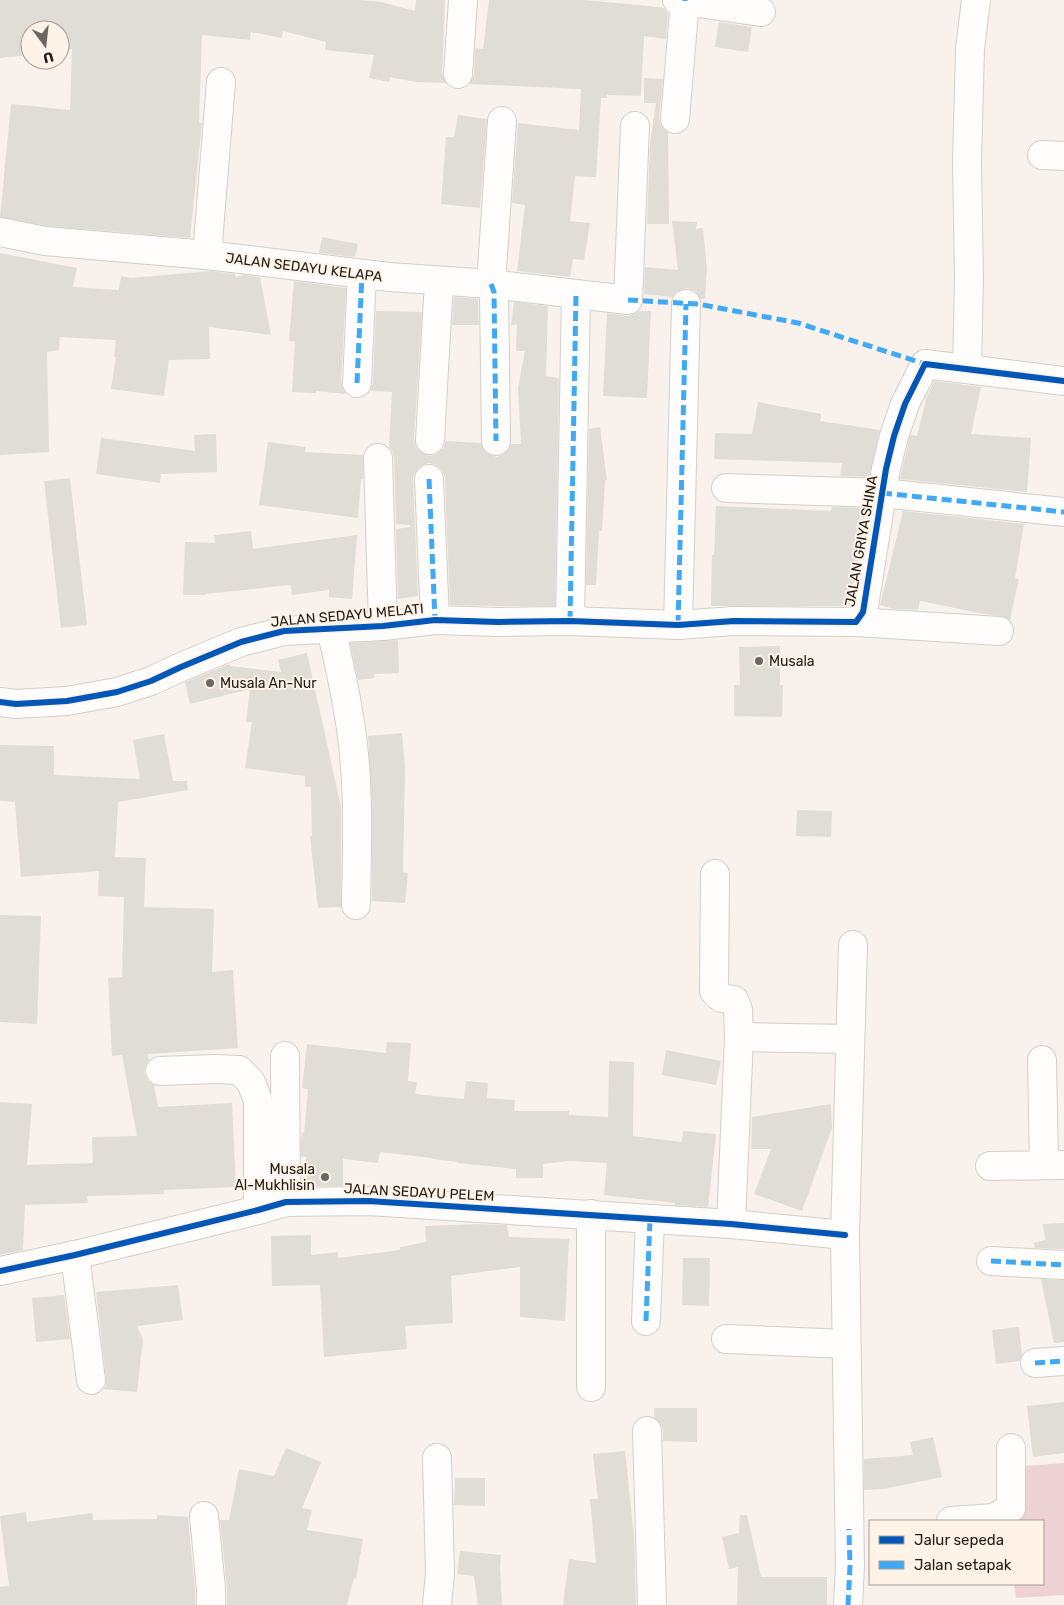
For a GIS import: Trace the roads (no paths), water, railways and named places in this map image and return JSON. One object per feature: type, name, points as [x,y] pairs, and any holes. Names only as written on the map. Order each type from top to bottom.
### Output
[{"type":"street","points":[[458,74],[463,0]]},
{"type":"street","points":[[675,119],[683,0],[761,12]]},
{"type":"street","points":[[976,0],[970,49],[967,162],[969,278],[967,362],[1064,382]]},
{"type":"street","points":[[207,255],[221,82]]},
{"type":"street","points":[[496,441],[494,292],[491,284],[502,121]]},
{"type":"street","name":"JALAN SEDAYU KELAPA","points":[[0,232],[45,241],[207,255],[362,274],[491,284],[628,300],[635,126]]},
{"type":"street","points":[[357,383],[362,274]]},
{"type":"street","points":[[430,440],[439,281]]},
{"type":"street","points":[[570,621],[576,294]]},
{"type":"street","points":[[678,625],[686,304]]},
{"type":"street","name":"JALAN GRIYA SHINA","points":[[678,625],[734,621],[856,622],[863,612],[882,493],[894,436],[905,404],[925,364],[967,362]]},
{"type":"street","points":[[378,458],[382,626]]},
{"type":"street","points":[[428,479],[435,620]]},
{"type":"street","name":"JALAN GRIYA SHINA","points":[[726,488],[882,493]]},
{"type":"street","points":[[882,493],[1064,512]]},
{"type":"street","name":"JALAN SEDAYU MELATI","points":[[0,702],[16,704],[67,701],[117,692],[151,682],[181,667],[241,642],[284,631],[382,626],[435,620],[498,622],[570,621],[678,625]]},
{"type":"street","points":[[856,622],[999,632]]},
{"type":"street","points":[[331,629],[344,684],[354,748],[358,831],[356,905]]},
{"type":"street","points":[[715,874],[714,991],[721,998],[734,1000],[739,1037],[731,1224]]},
{"type":"street","points":[[848,1605],[860,1528],[846,1344],[845,1235],[852,945]]},
{"type":"street","points":[[739,1037],[849,1038]]},
{"type":"street","points":[[285,1056],[286,1202]]},
{"type":"street","points":[[990,1166],[1054,1165],[1042,1060]]},
{"type":"street","points":[[160,1071],[239,1070],[250,1082],[258,1101],[258,1210]]},
{"type":"street","name":"JALAN SEDAYU PELEM","points":[[0,1271],[75,1255],[286,1202],[368,1201],[591,1214],[731,1224],[845,1235]]},
{"type":"street","points":[[591,1214],[591,1387]]},
{"type":"street","points":[[646,1322],[650,1219]]},
{"type":"street","points":[[75,1255],[90,1380]]},
{"type":"street","points":[[991,1261],[1064,1265]]},
{"type":"street","points":[[726,1338],[846,1344]]},
{"type":"street","points":[[1035,1363],[1064,1361]]},
{"type":"street","points":[[647,1430],[652,1605]]},
{"type":"street","points":[[965,1520],[994,1518],[1004,1514],[1011,1508],[1011,1448]]},
{"type":"street","points":[[437,1458],[440,1574],[437,1605]]},
{"type":"street","points":[[204,1516],[211,1605]]},
{"type":"place","name":"Musala","points":[[759,661]]},
{"type":"place","name":"Musala An-Nur","points":[[210,683]]},
{"type":"place","name":"Musala Al-Mukhlisin","points":[[325,1177]]}]
